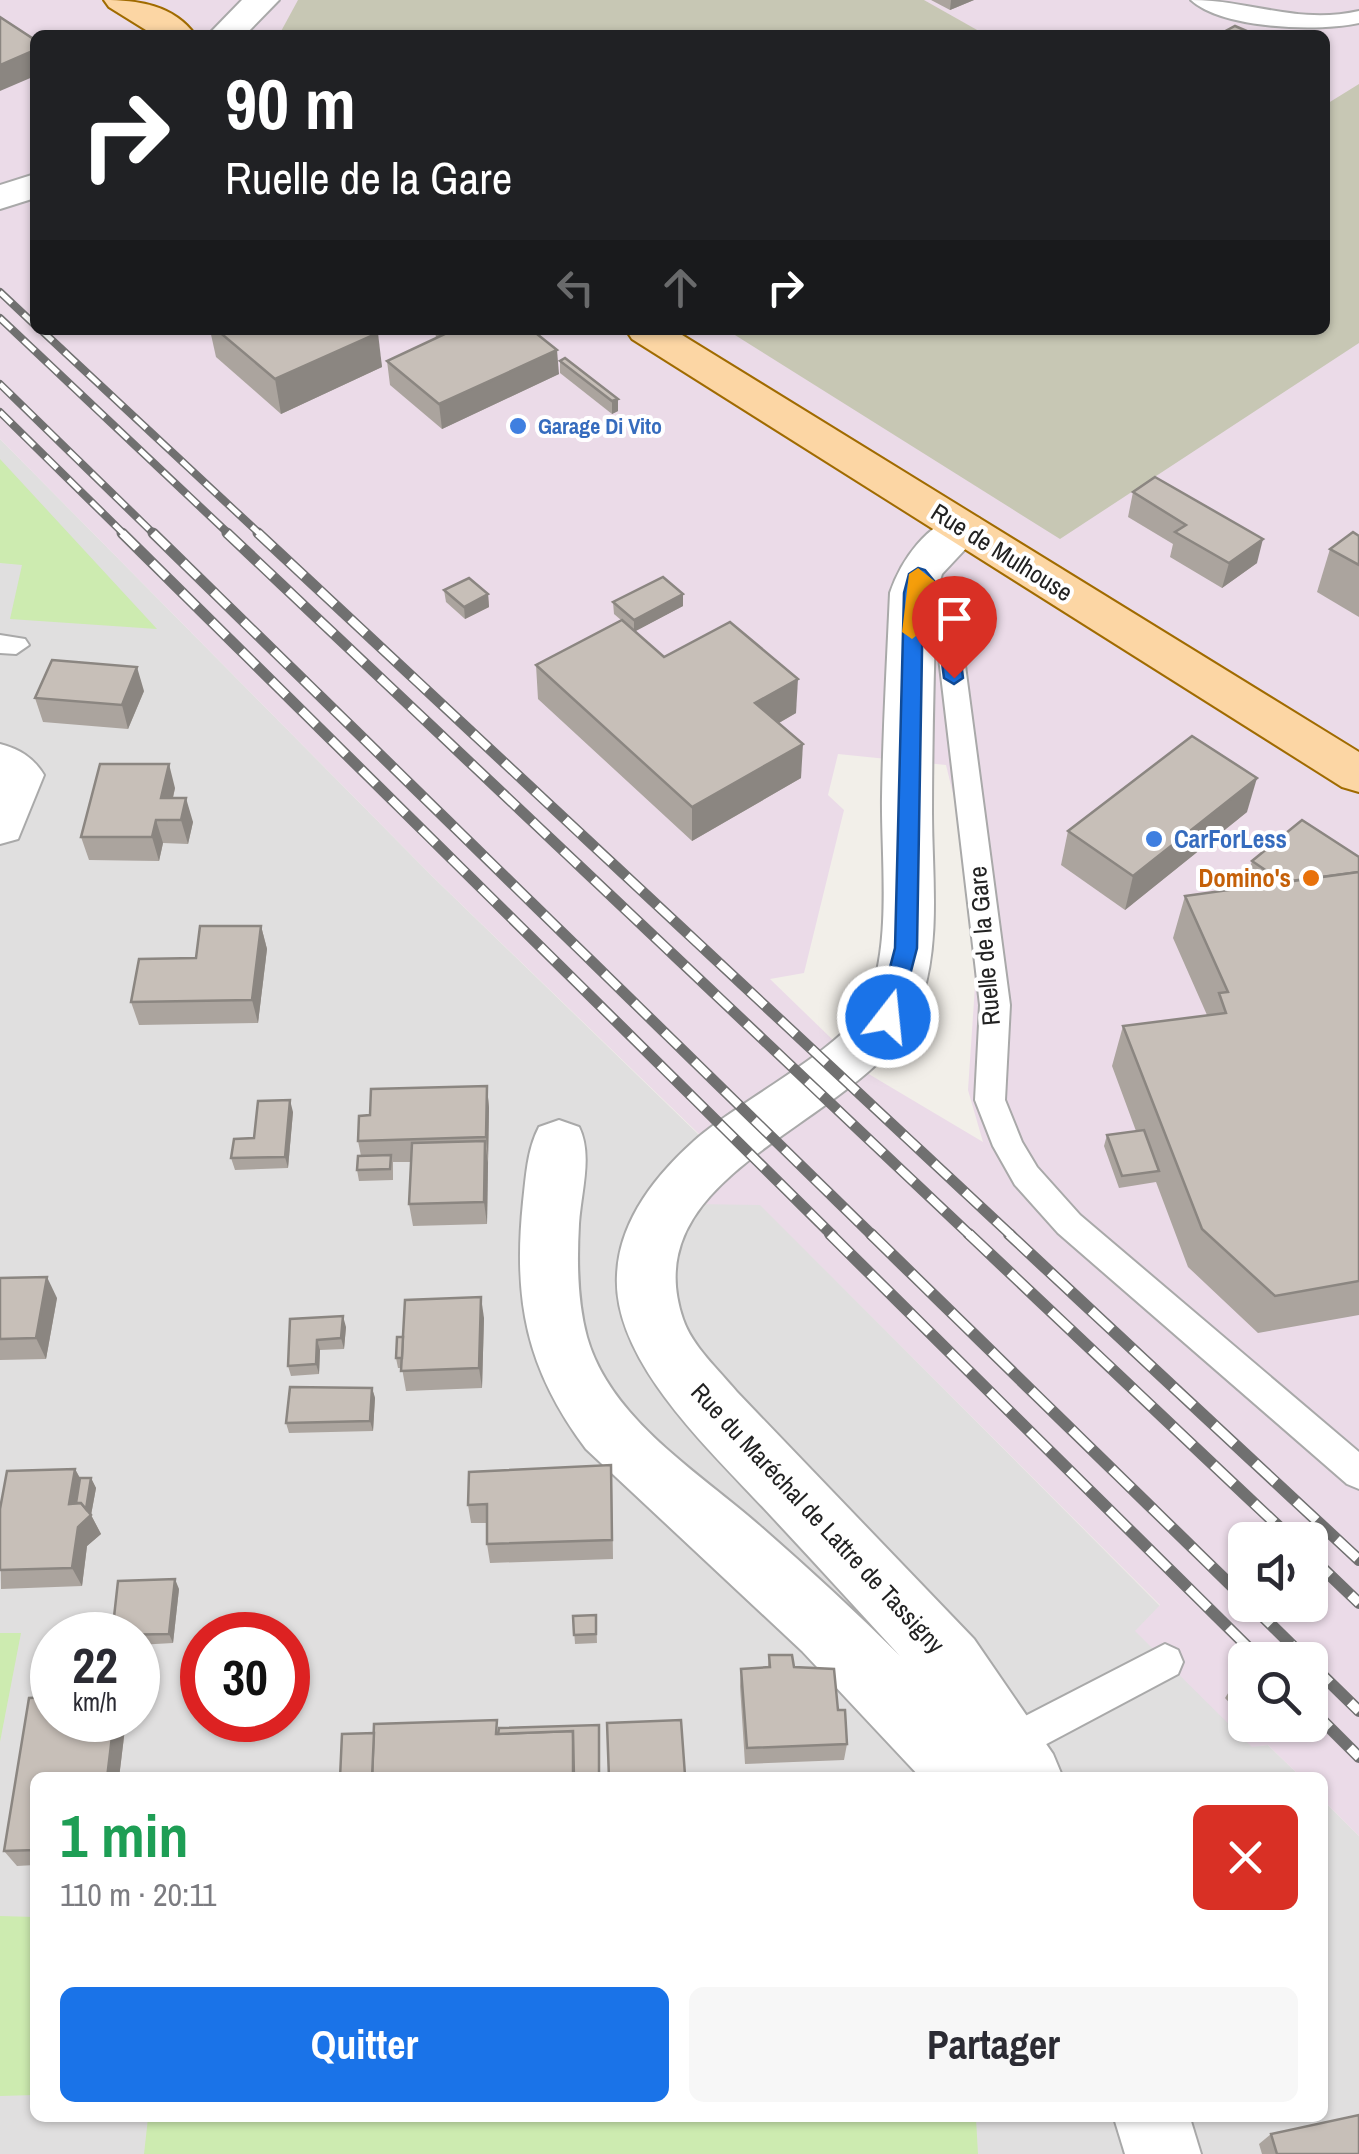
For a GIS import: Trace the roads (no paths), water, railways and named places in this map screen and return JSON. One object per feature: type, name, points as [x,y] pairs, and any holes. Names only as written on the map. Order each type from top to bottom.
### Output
[{"type":"main road","points":[[121,0],[170,30]]},
{"type":"main road","name":"Rue de Mulhouse","points":[[654,335],[1359,774]]},
{"type":"street","points":[[230,30],[262,0]]},
{"type":"street","points":[[0,198],[30,188]]},
{"type":"street","points":[[918,574],[963,528]]},
{"type":"street","name":"Rue du Maréchal de Lattre de Tassigny","points":[[918,574],[913,593],[908,740],[906,948],[895,999],[888,1017],[852,1056],[715,1155],[676,1193],[653,1238],[647,1278],[652,1318],[682,1369],[716,1411],[950,1662],[1002,1766]]},
{"type":"street","points":[[0,760],[14,767],[19,775],[0,826]]},
{"type":"street","points":[[559,1142],[550,1228],[552,1304],[558,1340],[587,1402],[640,1463],[878,1678],[1002,1766]]},
{"type":"street","points":[[1153,2122],[1163,2154]]},
{"type":"lane","points":[[1200,0],[1218,8],[1274,18],[1326,22],[1359,17]]},
{"type":"lane","name":"Ruelle de la Gare","points":[[918,574],[944,605],[995,1005],[990,1100],[1008,1146],[1026,1176],[1070,1224],[1359,1473]]},
{"type":"lane","points":[[1002,1766],[1165,1662]]},
{"type":"railway","points":[[0,292],[30,320]]},
{"type":"railway","points":[[0,318],[230,535]]},
{"type":"railway","points":[[46,335],[261,535]]},
{"type":"railway","points":[[0,384],[155,535]]},
{"type":"railway","points":[[0,412],[125,535]]},
{"type":"railway","points":[[122,533],[833,1236]]},
{"type":"railway","points":[[153,533],[873,1236]]},
{"type":"railway","points":[[227,533],[971,1236]]},
{"type":"railway","points":[[258,533],[1012,1236]]},
{"type":"railway","points":[[830,1234],[1243,1642]]},
{"type":"railway","points":[[871,1234],[1228,1582]]},
{"type":"railway","points":[[969,1234],[1274,1522]]},
{"type":"railway","points":[[1009,1234],[1359,1560]]},
{"type":"railway","points":[[1328,1573],[1359,1603]]},
{"type":"railway","points":[[1268,1622],[1289,1642]]},
{"type":"railway","points":[[1328,1681],[1359,1711]]},
{"type":"railway","points":[[1328,1726],[1359,1757]]},
{"type":"place","name":"Garage Di Vito","points":[[518,426]]},
{"type":"place","name":"CarForLess","points":[[1154,839]]},
{"type":"place","name":"Domino's","points":[[1311,878]]}]
